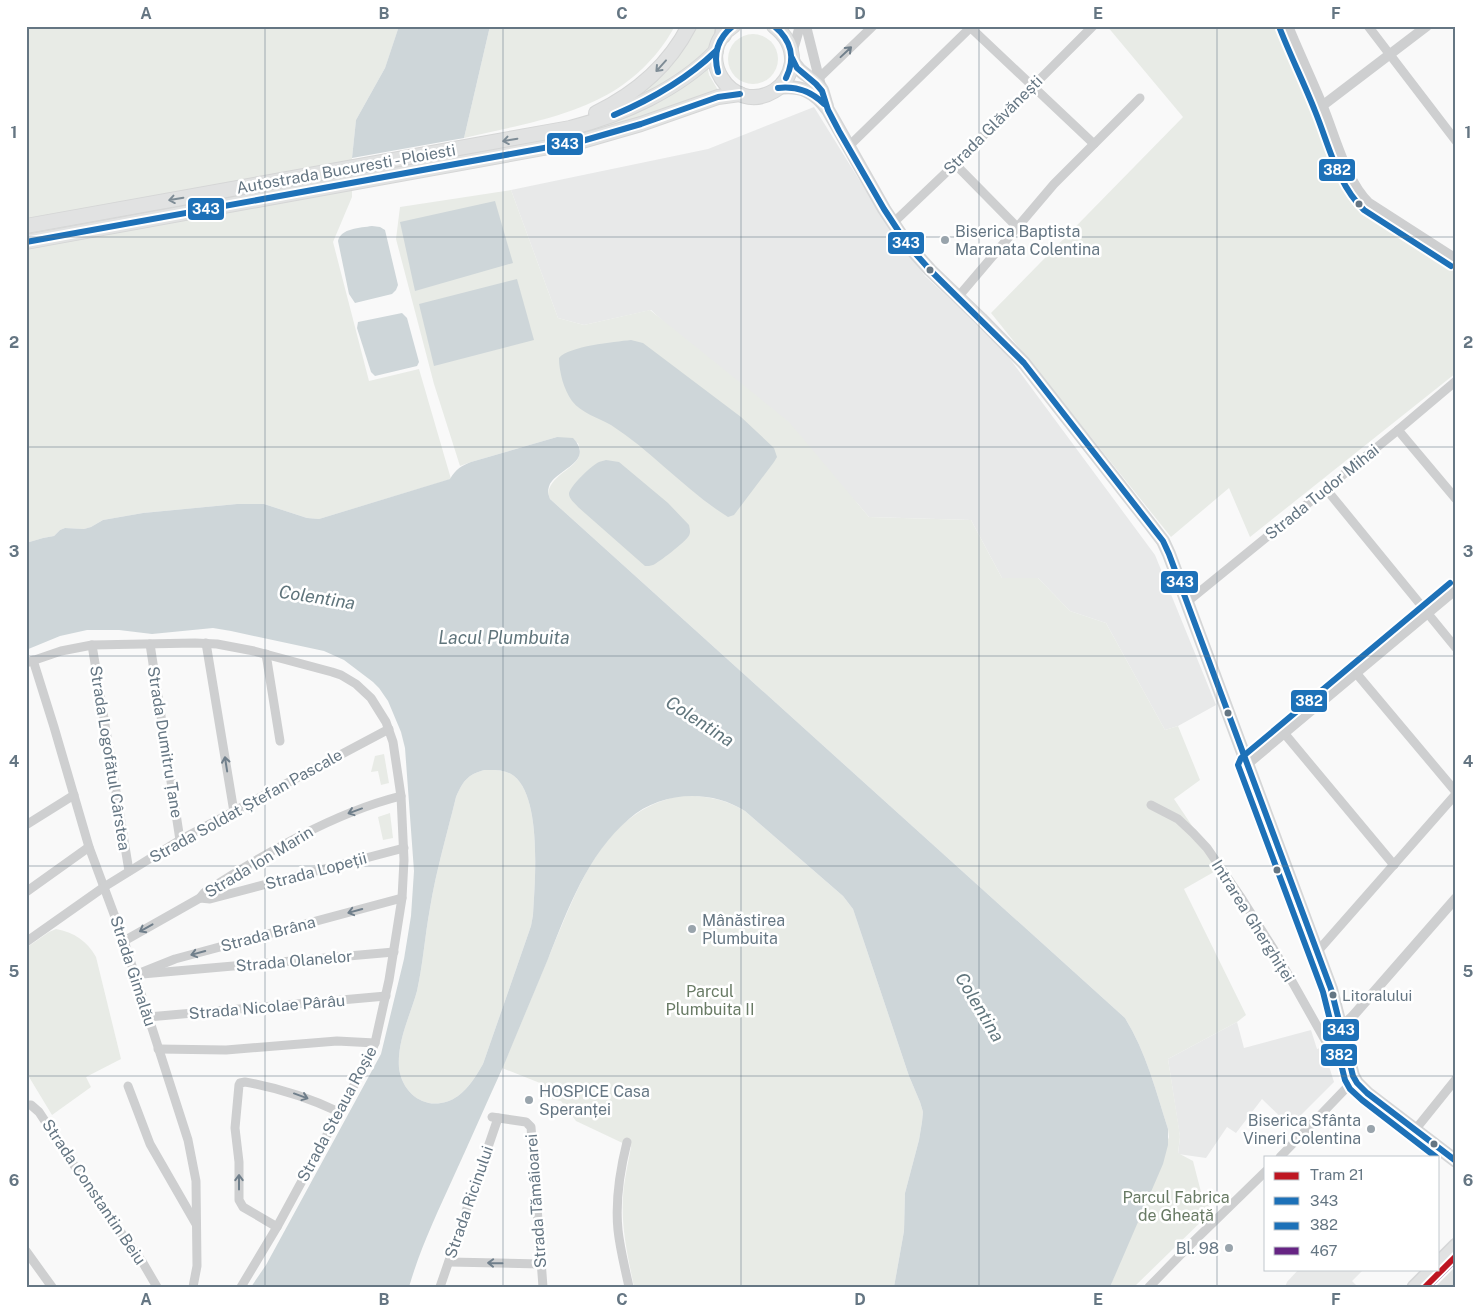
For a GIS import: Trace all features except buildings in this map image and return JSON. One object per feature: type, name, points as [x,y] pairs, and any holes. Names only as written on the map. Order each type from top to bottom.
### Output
[{"type":"highway","points":[[533,136],[594,114],[642,85],[671,55],[689,26]]},
{"type":"highway","points":[[776,27],[786,39],[792,56],[788,75],[778,88]]},
{"type":"highway","points":[[727,29],[716,51],[715,60],[720,78],[726,85],[740,94]]},
{"type":"highway","points":[[533,136],[591,123],[639,104],[686,76],[716,51]]},
{"type":"highway","name":"Autostrada Bucuresti - Ploiesti","points":[[26,242],[582,141],[613,133],[718,97],[740,94],[756,97],[764,96],[778,88]]},
{"type":"highway","name":"Autostrada Bucuresti - Ploiesti","points":[[26,226],[533,136]]},
{"type":"main road","points":[[792,56],[799,71],[822,91],[828,110],[848,147],[907,244],[921,261],[1024,362],[1158,534],[1166,547],[1318,952],[1333,996],[1354,1080],[1367,1093],[1456,1161]]},
{"type":"main road","points":[[778,88],[791,87],[810,92],[828,110]]},
{"type":"main road","points":[[1440,1261],[1456,1245]]},
{"type":"main road","points":[[1414,1287],[1431,1270]]},
{"type":"main road","points":[[1443,1287],[1456,1274]]},
{"type":"street","points":[[792,56],[800,26]]},
{"type":"street","points":[[806,26],[822,91]]},
{"type":"street","points":[[819,78],[873,26]]},
{"type":"street","name":"Strada Glăvănești","points":[[893,222],[955,164],[1093,26]]},
{"type":"street","points":[[1288,26],[1352,181],[1363,197],[1368,203],[1456,259]]},
{"type":"street","points":[[1368,26],[1456,141]]},
{"type":"street","points":[[1322,106],[1427,26]]},
{"type":"street","points":[[848,147],[972,27],[1094,144]]},
{"type":"street","points":[[958,296],[1054,184],[1140,98]]},
{"type":"street","points":[[955,164],[1017,227]]},
{"type":"street","name":"Strada Tudor Mihai","points":[[1187,602],[1456,381]]},
{"type":"street","points":[[1398,430],[1456,499]]},
{"type":"street","points":[[1326,489],[1456,648]]},
{"type":"street","points":[[1247,765],[1456,590]]},
{"type":"street","points":[[206,643],[234,812]]},
{"type":"street","name":"Strada Steaua Roșie","points":[[30,662],[61,651],[92,645],[206,643],[228,645],[321,668],[348,679],[371,698],[389,729],[396,756],[401,796],[404,848],[402,898],[386,996],[375,1043],[278,1227],[241,1287]]},
{"type":"street","name":"Strada Dumitru Țane","points":[[150,644],[180,840]]},
{"type":"street","name":"Strada Logofătul Cârstea","points":[[92,645],[129,871]]},
{"type":"street","points":[[266,654],[280,741]]},
{"type":"street","name":"Strada Gimalău","points":[[30,662],[90,846],[124,941],[188,1140],[195,1177],[197,1225],[197,1266],[193,1287]]},
{"type":"street","points":[[1318,952],[1456,793],[1356,673]]},
{"type":"street","name":"Strada Soldat Ștefan Pascale","points":[[26,942],[104,887],[180,840],[389,729]]},
{"type":"street","points":[[1284,734],[1394,865]]},
{"type":"street","points":[[26,825],[74,795]]},
{"type":"street","name":"Strada Ion Marin","points":[[124,941],[200,898],[213,887],[326,823],[358,809],[401,796]]},
{"type":"street","name":"Intrarea Gherghiței","points":[[1151,805],[1178,819],[1193,832],[1206,848],[1240,896],[1271,945],[1326,1040],[1342,1032]]},
{"type":"street","points":[[26,892],[90,846]]},
{"type":"street","name":"Strada Lopeții","points":[[200,898],[210,899],[219,897],[404,848]]},
{"type":"street","name":"Strada Brâna","points":[[135,975],[175,959],[402,898]]},
{"type":"street","points":[[1342,1032],[1352,1017],[1456,898]]},
{"type":"street","name":"Strada Olanelor","points":[[135,975],[394,952]]},
{"type":"street","name":"Strada Nicolae Pârâu","points":[[148,1017],[386,996]]},
{"type":"street","points":[[158,1049],[226,1050],[337,1041],[375,1043]]},
{"type":"street","points":[[1415,1130],[1456,1079]]},
{"type":"street","points":[[1281,1156],[1354,1080]]},
{"type":"street","points":[[278,1227],[243,1207],[238,1200],[238,1162],[235,1128],[240,1083],[245,1082],[278,1088],[339,1112]]},
{"type":"street","points":[[128,1086],[153,1150],[197,1225]]},
{"type":"street","name":"Strada Constantin Beiu","points":[[26,1105],[31,1105],[39,1112],[91,1191],[143,1263],[157,1287]]},
{"type":"street","name":"Strada Ricinului","points":[[440,1287],[495,1117]]},
{"type":"street","name":"Strada Tămâioarei","points":[[495,1117],[526,1122],[532,1130],[543,1287]]},
{"type":"street","points":[[627,1142],[619,1182],[617,1211],[620,1245],[629,1287]]},
{"type":"street","points":[[1148,1287],[1264,1173]]},
{"type":"street","points":[[26,1250],[52,1287]]},
{"type":"street","points":[[449,1262],[541,1264]]},
{"type":"shaded area","points":[[814,107],[886,223],[925,276],[999,344],[1155,555],[1216,705],[1178,726],[1165,730],[1106,623],[1070,611],[1038,578],[1002,578],[971,520],[869,517],[858,504],[651,310],[584,325],[558,318],[511,190],[708,149]]},
{"type":"shaded area","points":[[1237,1022],[1244,1048],[1311,1030],[1317,1049],[1323,1047],[1334,1082],[1290,1126],[1262,1099],[1236,1133],[1227,1127],[1206,1158],[1178,1154],[1180,1137],[1168,1059]]},
{"type":"shaded area","points":[[1298,1270],[1363,1270],[1352,1281],[1358,1287],[1285,1287]]},
{"type":"green space","points":[[26,26],[399,26],[385,68],[356,120],[352,158],[352,197],[333,242],[369,381],[419,369],[451,479],[319,519],[307,518],[264,504],[237,504],[143,513],[103,520],[91,527],[84,529],[65,528],[54,536],[26,543]]},
{"type":"green space","points":[[490,26],[675,26],[656,54],[634,76],[610,93],[584,106],[556,116],[464,138]]},
{"type":"green space","points":[[693,26],[720,26],[701,59],[672,79],[607,113]]},
{"type":"green space","points":[[1107,26],[1278,26],[1353,198],[1361,206],[1456,268],[1456,373],[1250,537],[1229,488],[1171,537],[991,313],[1183,117]]},
{"type":"green space","points":[[753,34],[763,36],[771,41],[776,49],[778,59],[776,69],[771,77],[763,82],[753,84],[743,82],[735,77],[730,69],[728,59],[730,49],[735,41],[743,36]]},
{"type":"green space","points":[[707,65],[709,75],[718,90],[645,116],[588,133],[548,142],[548,139]]},
{"type":"green space","name":"Parcul Fabrica de Gheață","points":[[511,190],[558,318],[584,325],[650,310],[789,422],[869,517],[971,520],[1002,578],[1038,578],[1070,611],[1106,623],[1165,730],[1178,726],[1200,780],[1174,799],[1219,869],[1184,889],[1246,1015],[1237,1022],[1168,1059],[1180,1137],[1178,1153],[1193,1161],[1201,1192],[1212,1211],[1134,1287],[1110,1287],[1169,1137],[1150,1072],[1139,1044],[1125,1018],[550,499],[548,493],[551,485],[578,458],[580,451],[578,443],[557,437],[460,466],[434,384],[396,239],[400,207]]},
{"type":"green space","points":[[384,754],[389,783],[381,785],[378,771],[371,772],[375,756]]},
{"type":"green space","points":[[484,770],[503,771],[514,776],[523,787],[529,802],[535,841],[533,915],[531,926],[483,1064],[469,1086],[458,1096],[448,1101],[429,1103],[420,1100],[406,1088],[399,1068],[400,1048],[417,991],[432,894],[456,797],[466,779]]},
{"type":"green space","name":"Parcul Plumbuita II","points":[[680,796],[714,799],[730,803],[745,811],[843,896],[853,909],[923,1112],[919,1140],[905,1193],[904,1231],[894,1287],[634,1287],[623,1220],[624,1184],[631,1147],[576,1121],[561,1101],[551,1099],[542,1094],[545,1085],[502,1068],[573,901],[597,854],[613,834],[631,817],[654,804]]},
{"type":"green space","points":[[390,813],[393,838],[383,840],[378,817]]},
{"type":"green space","points":[[56,929],[69,932],[79,938],[96,957],[121,1059],[86,1077],[91,1087],[52,1115],[26,1072],[26,948]]},
{"type":"water","points":[[399,26],[490,26],[464,138],[352,158],[356,120],[385,68]]},
{"type":"water","points":[[495,201],[513,263],[415,291],[400,222]]},
{"type":"water","points":[[372,226],[385,230],[398,285],[392,294],[355,303],[349,294],[338,241],[343,233],[347,231]]},
{"type":"water","points":[[517,279],[534,340],[434,366],[419,304]]},
{"type":"water","points":[[402,313],[407,318],[419,362],[417,366],[375,376],[371,372],[357,328],[358,322]]},
{"type":"water","points":[[631,340],[643,343],[741,417],[774,448],[777,457],[734,515],[728,517],[713,507],[641,447],[611,425],[580,409],[569,397],[562,381],[559,358],[572,350],[603,343]]},
{"type":"water","name":"Lacul Plumbuita","points":[[557,437],[573,438],[580,452],[578,458],[551,482],[548,491],[550,499],[1125,1018],[1139,1044],[1150,1072],[1168,1129],[1168,1145],[1163,1164],[1110,1287],[894,1287],[904,1231],[905,1193],[919,1140],[923,1112],[853,909],[843,896],[745,811],[717,799],[686,796],[656,803],[629,819],[614,833],[590,866],[571,902],[503,1067],[429,1231],[409,1287],[251,1287],[266,1265],[381,1054],[404,959],[411,916],[414,871],[405,748],[401,732],[388,701],[379,688],[344,660],[324,651],[213,628],[152,634],[119,630],[87,630],[60,636],[26,650],[26,543],[54,536],[65,528],[84,529],[91,527],[103,520],[143,513],[237,504],[264,504],[307,518],[319,519],[450,479],[459,468],[471,462]],"holes":[[[484,770],[503,771],[514,776],[523,787],[529,802],[535,841],[533,915],[531,926],[483,1064],[469,1086],[458,1096],[448,1101],[429,1103],[420,1100],[406,1088],[399,1068],[400,1048],[417,991],[432,894],[456,797],[463,783]]]},
{"type":"water","points":[[606,460],[619,462],[668,503],[689,525],[690,533],[686,540],[653,565],[645,566],[570,498],[570,491],[581,476],[596,464]]},
{"type":"tram line","name":"21","points":[[1425,1287],[1456,1256]]},
{"type":"transit line","name":"343","points":[[718,72],[716,59],[718,47],[720,41],[733,26]]},
{"type":"transit line","name":"343","points":[[774,26],[780,31],[790,50],[791,63],[786,78]]},
{"type":"transit line","name":"382","points":[[1280,29],[1340,176],[1355,200],[1364,210],[1451,266]]},
{"type":"transit line","name":"343","points":[[614,115],[681,80],[716,51]]},
{"type":"transit line","name":"343","points":[[792,58],[797,68],[822,91],[828,110],[839,131],[884,209],[907,244],[930,270],[1024,363],[1163,541],[1331,989],[1353,1076],[1367,1093],[1456,1161]]},
{"type":"transit line","name":"343","points":[[778,88],[803,90],[824,104]]},
{"type":"transit line","name":"343","points":[[26,242],[582,141],[641,124],[718,97],[740,94]]},
{"type":"transit line","name":"382","points":[[1435,1156],[1362,1100],[1350,1089],[1345,1080],[1323,992],[1238,765],[1241,758],[1450,583]]},
{"type":"transit line","name":"467","points":[[1428,1287],[1456,1259]]},
{"type":"place","name":"Biserica Baptista Maranata Colentina","points":[[945,240]]},
{"type":"place","name":"Mânăstirea Plumbuita","points":[[692,929]]},
{"type":"place","name":"Litoralului","points":[[1333,995]]},
{"type":"place","name":"HOSPICE Casa Speranței","points":[[529,1100]]},
{"type":"place","name":"Biserica Sfânta Vineri Colentina","points":[[1371,1129]]},
{"type":"place","name":"Bl. 98","points":[[1229,1248]]},
{"type":"water label","name":"Colentina","points":[[317,597]]},
{"type":"water label","name":"Colentina","points":[[700,721]]},
{"type":"water label","name":"Colentina","points":[[980,1007]]}]
